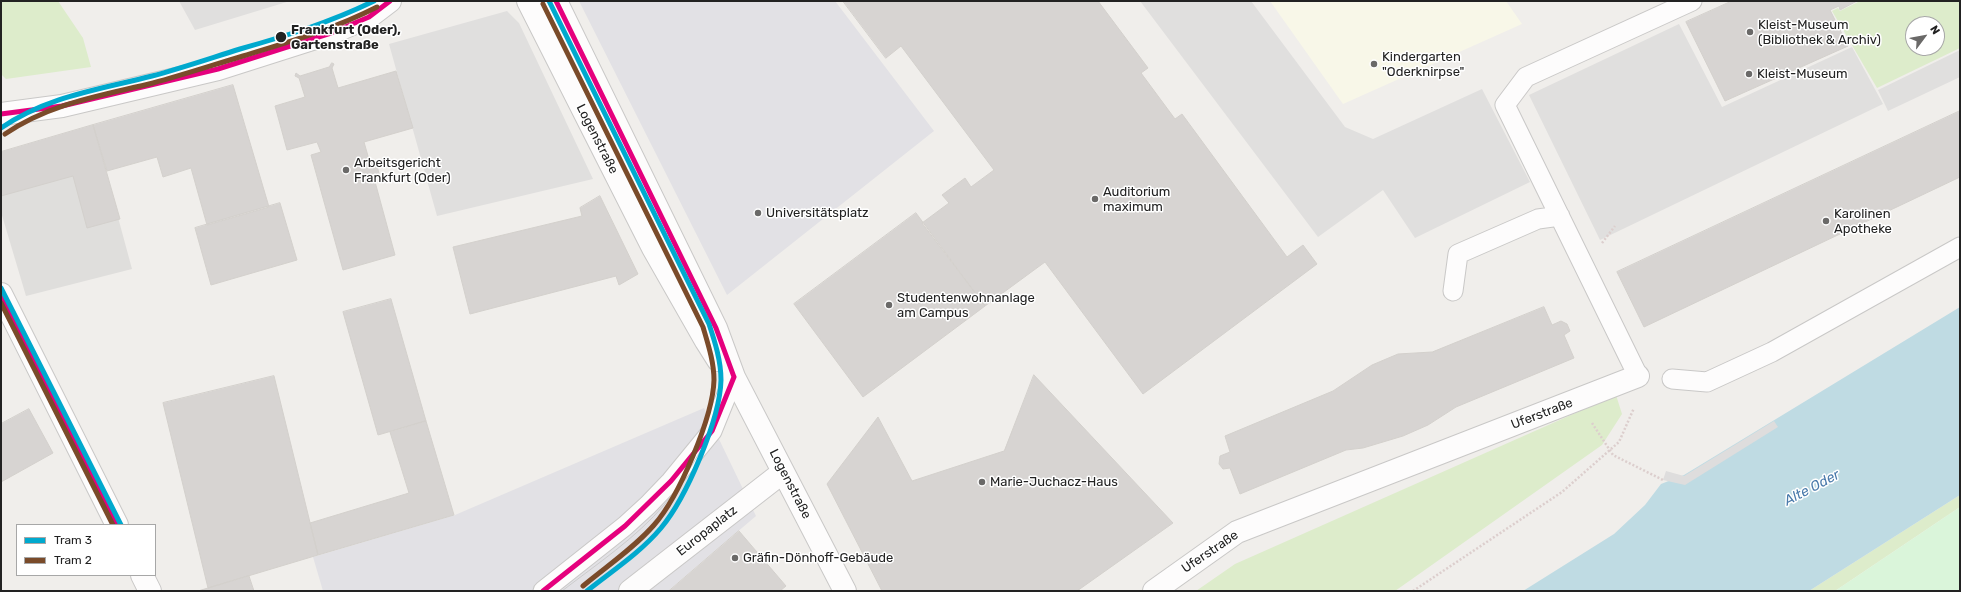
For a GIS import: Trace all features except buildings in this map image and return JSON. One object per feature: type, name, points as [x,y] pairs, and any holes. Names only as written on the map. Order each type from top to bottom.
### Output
[{"type":"street","points":[[1,114],[62,106],[218,69],[331,33],[369,17],[390,1]]},
{"type":"street","name":"Logenstraße","points":[[528,1],[653,248],[706,341],[718,360],[734,377]]},
{"type":"street","name":"Logenstraße","points":[[556,1],[716,328],[734,377],[845,591]]},
{"type":"street","points":[[1,294],[116,524]]},
{"type":"street","name":"Uferstraße","points":[[1154,591],[1237,532],[1638,376]]},
{"type":"street","name":"Europaplatz","points":[[630,591],[783,472]]},
{"type":"street","points":[[142,576],[150,591]]},
{"type":"lane","points":[[1638,376],[1505,106],[1526,77],[1692,1]]},
{"type":"lane","points":[[1453,291],[1458,254],[1538,219],[1560,216]]},
{"type":"lane","points":[[1672,379],[1707,382],[1772,352],[1960,247]]},
{"type":"lane","points":[[544,591],[625,526],[671,481],[712,431],[734,377]]},
{"type":"path","points":[[1413,591],[1562,492],[1619,442],[1636,403],[1638,376]]},
{"type":"path","points":[[1577,400],[1613,456],[1662,480]]},
{"type":"shaded area","points":[[179,1],[290,1],[195,30]]},
{"type":"shaded area","name":"Universitätsplatz","points":[[579,1],[835,1],[934,131],[727,295]]},
{"type":"shaded area","points":[[1140,1],[1251,1],[1345,127],[1373,139],[1482,89],[1530,182],[1415,238],[1383,190],[1318,237]]},
{"type":"shaded area","name":"Kindergarten \"Oderknirpse\"","points":[[1270,1],[1506,1],[1522,24],[1343,104]]},
{"type":"shaded area","points":[[507,11],[519,23],[593,179],[437,216],[389,44]]},
{"type":"shaded area","points":[[1679,24],[1722,107],[1852,47],[1883,104],[1600,240],[1529,95]]},
{"type":"shaded area","points":[[1960,50],[1960,77],[1888,111],[1878,90]]},
{"type":"shaded area","points":[[93,125],[132,269],[26,296],[1,212],[1,152]]},
{"type":"shaded area","points":[[704,408],[756,516],[668,591],[323,591],[313,557],[455,515]]},
{"type":"green space","points":[[1,1],[58,1],[83,38],[91,67],[6,79],[1,74]]},
{"type":"green space","points":[[1860,1],[1960,1],[1960,48],[1945,55],[1945,16],[1905,16],[1905,56],[1943,56],[1877,88],[1832,11],[1838,8],[1840,11]]},
{"type":"green space","points":[[1616,395],[1622,414],[1602,445],[1395,591],[1196,591],[1235,564]]},
{"type":"green space","points":[[1960,495],[1960,507],[1835,591],[1809,591]]},
{"type":"green space","points":[[1960,507],[1960,591],[1835,591]]},
{"type":"water","name":"Alte Oder","points":[[1960,307],[1960,495],[1809,591],[1523,591],[1614,534],[1645,505],[1661,484],[1684,475]]},
{"type":"pier","points":[[1774,421],[1778,427],[1685,485],[1663,480],[1666,471],[1684,476]]},
{"type":"tram line","name":"3","points":[[1,128],[19,117],[55,101],[163,73],[291,34],[341,16],[374,1]]},
{"type":"tram line","name":"3","points":[[549,1],[709,324],[721,373],[719,397],[715,416],[708,436],[691,479],[671,515],[644,546],[587,591]]},
{"type":"tram line","name":"2","points":[[543,4],[703,327],[714,373],[712,396],[708,414],[693,456],[674,496],[654,525],[638,541],[583,586]]},
{"type":"tram line","name":"2","points":[[5,134],[22,123],[58,108],[76,102],[164,80],[277,46],[344,22],[377,7]]},
{"type":"tram line","name":"3","points":[[1,288],[120,524]]},
{"type":"tram line","name":"2","points":[[1,303],[112,524]]},
{"type":"tram line","points":[[562,591],[616,550],[654,516],[675,491],[701,450]]},
{"type":"transit line","points":[[1,114],[62,106],[218,69],[331,33],[369,17],[390,1]]},
{"type":"transit line","points":[[556,1],[716,328],[734,377]]},
{"type":"transit line","points":[[1,294],[116,524]]},
{"type":"transit line","points":[[543,591],[625,526],[671,481],[712,431],[734,377]]},
{"type":"place","name":"Kleist-Museum (Bibliothek & Archiv)","points":[[1750,32]]},
{"type":"place","name":"Frankfurt (Oder), Gartenstraße","points":[[281,37]]},
{"type":"place","name":"Kindergarten \"Oderknirpse\"","points":[[1374,64]]},
{"type":"place","name":"Kleist-Museum","points":[[1749,74]]},
{"type":"place","name":"Arbeitsgericht Frankfurt (Oder)","points":[[346,170]]},
{"type":"place","name":"Auditorium maximum","points":[[1095,199]]},
{"type":"place","name":"Universitätsplatz","points":[[758,213]]},
{"type":"place","name":"Karolinen Apotheke","points":[[1826,221]]},
{"type":"place","name":"Studentenwohnanlage am Campus","points":[[889,305]]},
{"type":"place","name":"Marie-Juchacz-Haus","points":[[982,482]]},
{"type":"place","name":"Gräfin-Dönhoff-Gebäude","points":[[735,558]]}]
